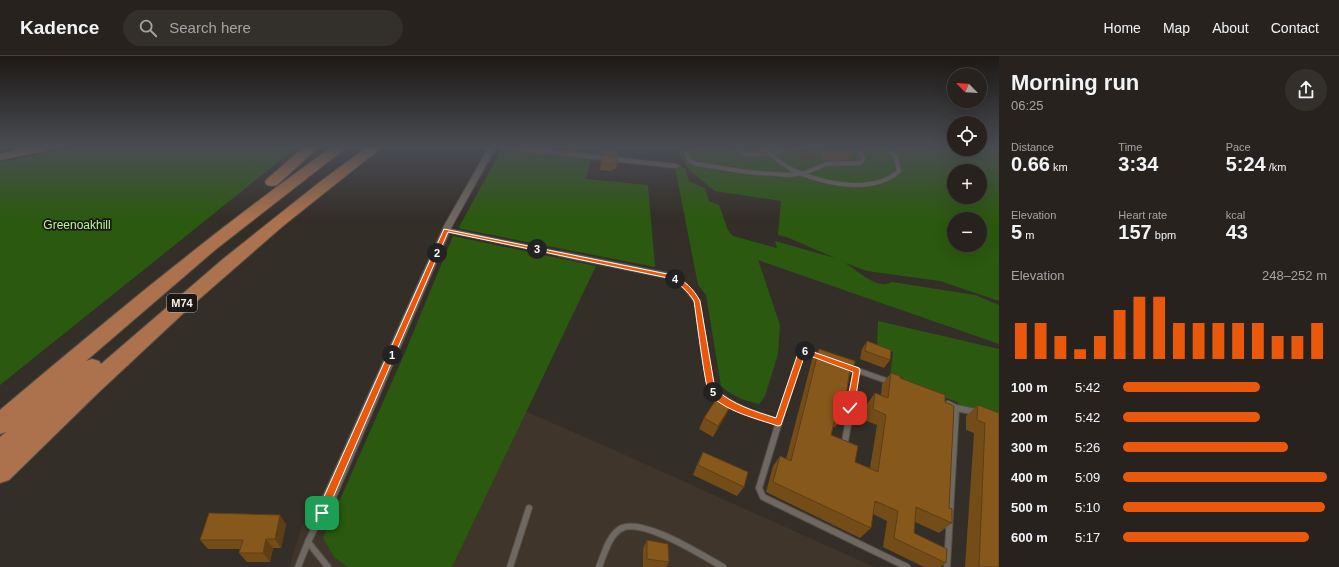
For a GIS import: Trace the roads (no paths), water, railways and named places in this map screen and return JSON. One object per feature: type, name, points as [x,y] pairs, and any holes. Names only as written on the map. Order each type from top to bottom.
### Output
[{"type":"highway","name":"M74","points":[[0,424],[224,222],[286,171]]},
{"type":"highway","name":"M74","points":[[0,424],[198,255],[254,211],[309,171]]},
{"type":"highway","name":"M74","points":[[0,452],[125,338],[258,225],[329,171]]},
{"type":"highway","points":[[125,338],[339,171]]},
{"type":"highway","name":"M74","points":[[0,472],[106,372],[217,273],[344,171]]},
{"type":"street","points":[[330,496],[446,230],[480,171]]},
{"type":"lane","points":[[741,171],[774,176],[803,174],[814,171]]},
{"type":"lane","points":[[796,171],[833,182],[855,185],[876,183],[889,179],[899,171]]},
{"type":"lane","points":[[446,230],[670,276],[681,282],[691,291],[697,301],[712,390],[723,400],[739,409],[778,422]]},
{"type":"lane","points":[[823,358],[802,350],[778,422],[759,488],[763,497],[907,567]]},
{"type":"lane","points":[[843,365],[893,383]]},
{"type":"lane","points":[[844,447],[857,370]]},
{"type":"lane","points":[[943,402],[956,408],[985,414]]},
{"type":"lane","points":[[947,567],[956,408]]},
{"type":"lane","points":[[298,567],[330,496]]},
{"type":"lane","points":[[510,567],[529,508]]},
{"type":"lane","points":[[599,567],[612,538],[623,527],[638,525],[661,534],[723,567]]},
{"type":"lane","points":[[308,542],[328,567]]},
{"type":"park label","name":"Greenoakhill","points":[[77,225]]}]
